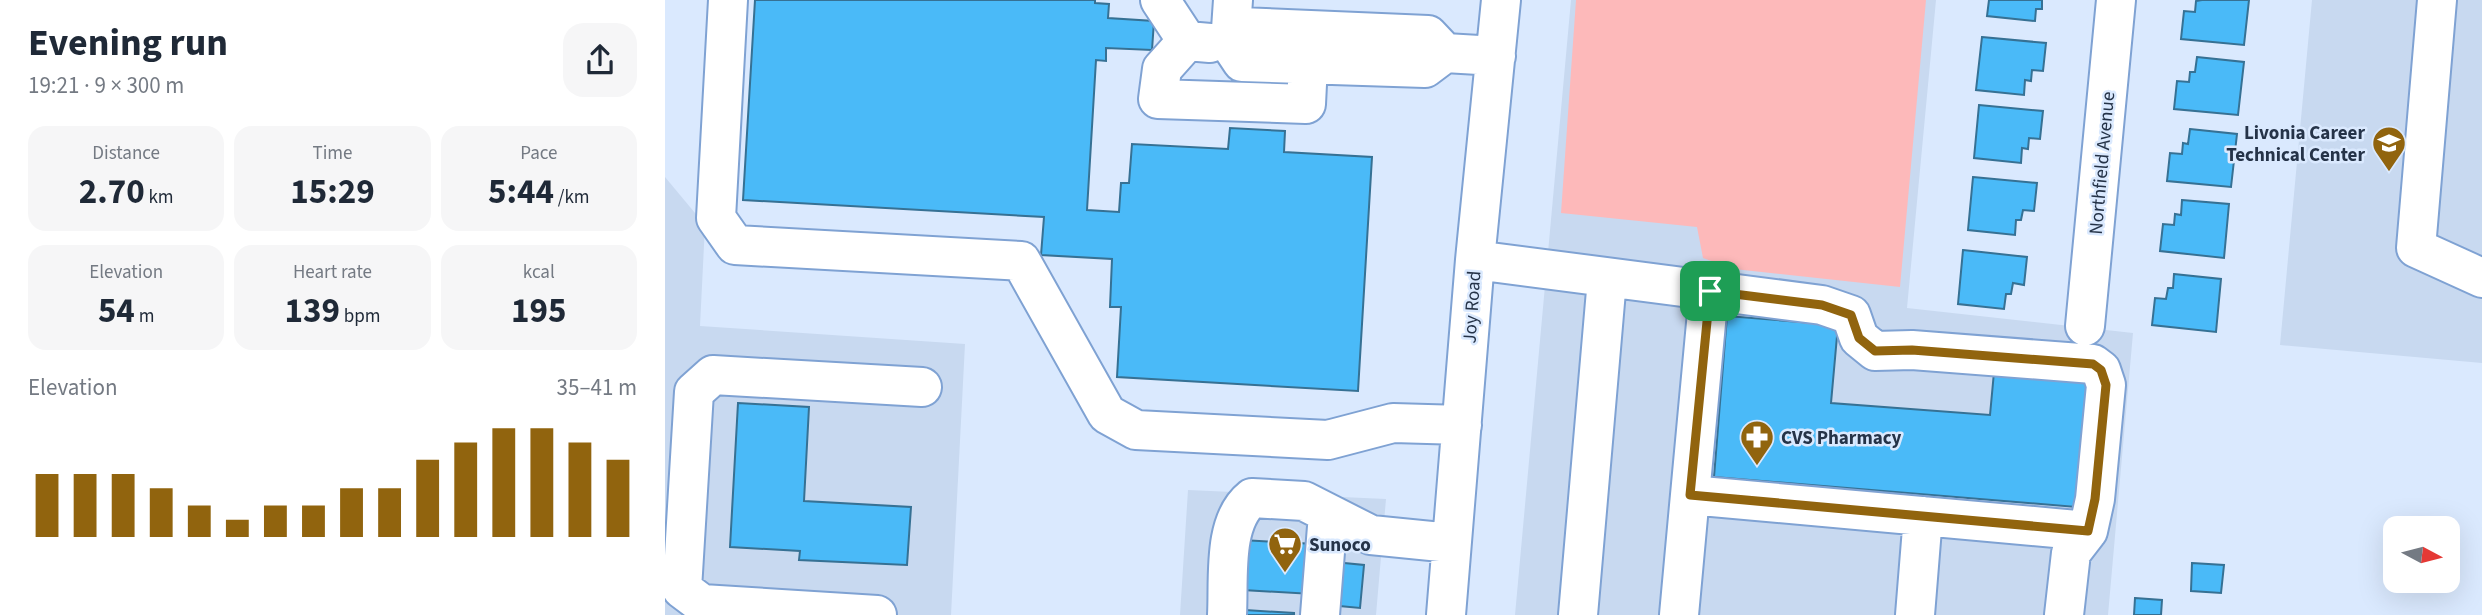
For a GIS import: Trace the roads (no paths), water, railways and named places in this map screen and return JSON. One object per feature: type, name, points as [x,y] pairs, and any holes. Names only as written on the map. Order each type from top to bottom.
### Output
[{"type":"street","points":[[728,0],[716,218],[735,245],[1021,261],[1107,414],[1136,430],[1328,440],[1393,423],[1462,425]]},
{"type":"street","points":[[1160,0],[1187,41]]},
{"type":"street","points":[[1230,44],[1233,0]]},
{"type":"street","name":"Joy Road","points":[[1446,615],[1475,260],[1501,0]]},
{"type":"street","name":"Northfield Avenue","points":[[2085,326],[2116,0]]},
{"type":"street","points":[[2437,0],[2416,248],[2482,278]]},
{"type":"street","points":[[1230,44],[1240,27],[1428,35],[1445,53],[1496,56]]},
{"type":"street","points":[[1187,41],[1162,69],[1158,99],[1306,104],[1311,31]]},
{"type":"street","points":[[1187,41],[1230,44]]},
{"type":"street","points":[[1475,260],[1822,305],[1851,315],[1859,338],[1875,351],[1912,350],[2093,364],[2101,370],[2106,385],[2095,499],[2088,531],[2071,553],[2064,615]]},
{"type":"street","points":[[1578,615],[1607,278]]},
{"type":"street","points":[[1679,615],[1710,291]]},
{"type":"street","points":[[877,615],[702,610],[682,589],[694,392],[713,375],[922,387]]},
{"type":"street","points":[[1690,495],[2088,531]]},
{"type":"street","points":[[1227,615],[1232,530],[1241,507],[1252,498],[1304,501],[1371,536],[1451,543]]},
{"type":"street","points":[[1320,615],[1328,514]]},
{"type":"street","points":[[1915,615],[1923,516]]},
{"type":"place","name":"Livonia Career Technical Center","points":[[2389,173]]},
{"type":"place","name":"CVS Pharmacy","points":[[1757,467]]},
{"type":"place","name":"Sunoco","points":[[1285,574]]}]
